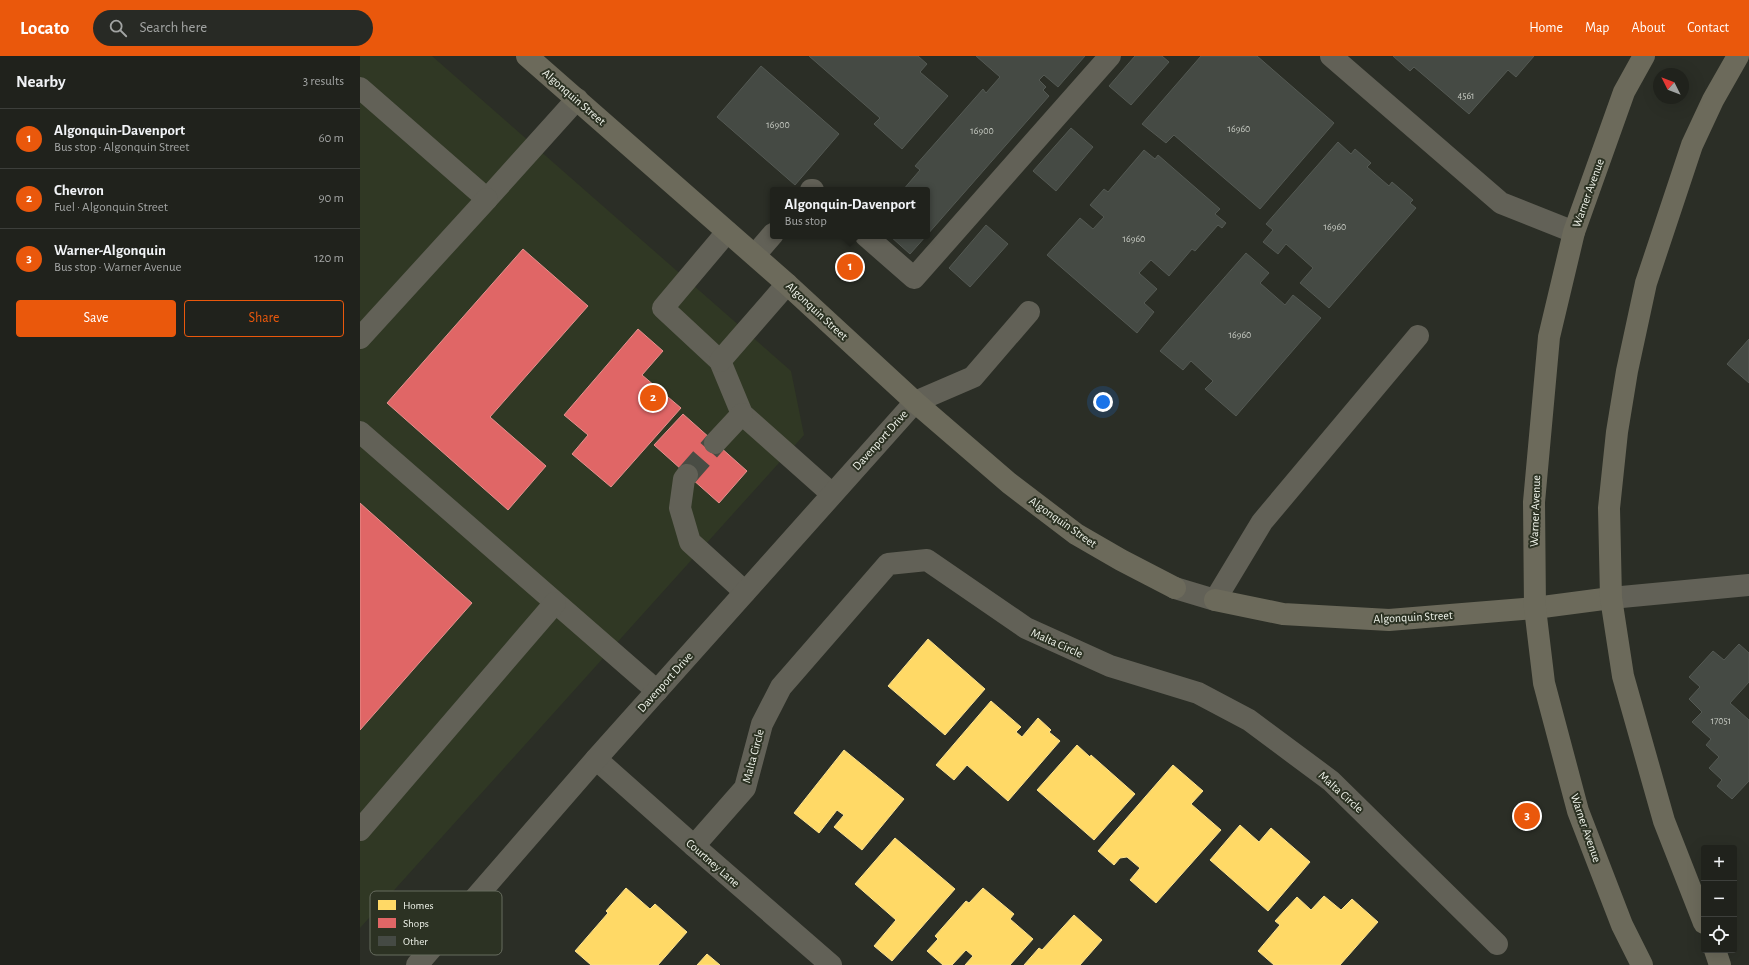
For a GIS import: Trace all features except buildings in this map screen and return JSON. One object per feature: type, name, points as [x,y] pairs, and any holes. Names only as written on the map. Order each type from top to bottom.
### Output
[{"type":"main road","name":"Algonquin Street","points":[[527,56],[755,255],[915,402],[1009,483],[1076,534],[1121,560],[1175,588]]},
{"type":"main road","name":"Warner Avenue","points":[[1642,965],[1622,925],[1578,811],[1544,683],[1535,608],[1534,502],[1549,337],[1574,232],[1624,92],[1644,56]]},
{"type":"main road","points":[[1702,917],[1664,821],[1623,676],[1611,598],[1609,508],[1617,432],[1627,371],[1646,283],[1692,145],[1713,100],[1738,56]]},
{"type":"main road","name":"Algonquin Street","points":[[1215,600],[1283,614],[1389,620],[1535,608],[1611,598]]},
{"type":"main road","points":[[1716,953],[1720,965]]},
{"type":"street","points":[[869,239],[914,278],[1110,56]]},
{"type":"street","points":[[1331,56],[1501,203],[1574,232]]},
{"type":"street","points":[[360,88],[487,199]]},
{"type":"street","points":[[360,338],[577,99]]},
{"type":"street","points":[[727,232],[663,308],[720,361],[742,414],[832,494]]},
{"type":"street","points":[[755,255],[770,238]]},
{"type":"street","points":[[720,361],[787,284]]},
{"type":"street","points":[[915,402],[973,377],[1030,312]]},
{"type":"street","points":[[1215,600],[1262,522],[1418,336]]},
{"type":"street","name":"Davenport Drive","points":[[481,891],[744,592],[915,402]]},
{"type":"street","points":[[716,443],[742,414]]},
{"type":"street","points":[[360,432],[657,691]]},
{"type":"street","points":[[687,474],[684,479],[680,508],[690,542],[744,592]]},
{"type":"street","name":"Malta Circle","points":[[694,846],[745,788],[762,724],[781,687],[888,564],[927,560],[1026,628],[1110,666],[1198,693],[1249,720],[1331,780],[1497,944]]},
{"type":"street","name":"Algonquin Street","points":[[1611,598],[1749,585]]},
{"type":"street","name":"Algonquin Street","points":[[1175,588],[1215,600]]},
{"type":"street","points":[[360,830],[556,604]]},
{"type":"street","name":"Courtney Lane","points":[[596,759],[831,965]]},
{"type":"street","name":"Davenport Drive","points":[[417,965],[426,955]]},
{"type":"shaded area","points":[[360,56],[432,56],[791,371],[804,435],[393,891],[370,891],[370,917],[360,928]]},
{"type":"tunnel","points":[[687,475],[715,443]]},
{"type":"place","name":"Algonquin-Davenport","points":[[850,267]]},
{"type":"place","name":"Chevron","points":[[653,398]]},
{"type":"place","name":"Warner-Algonquin","points":[[1527,816]]}]
